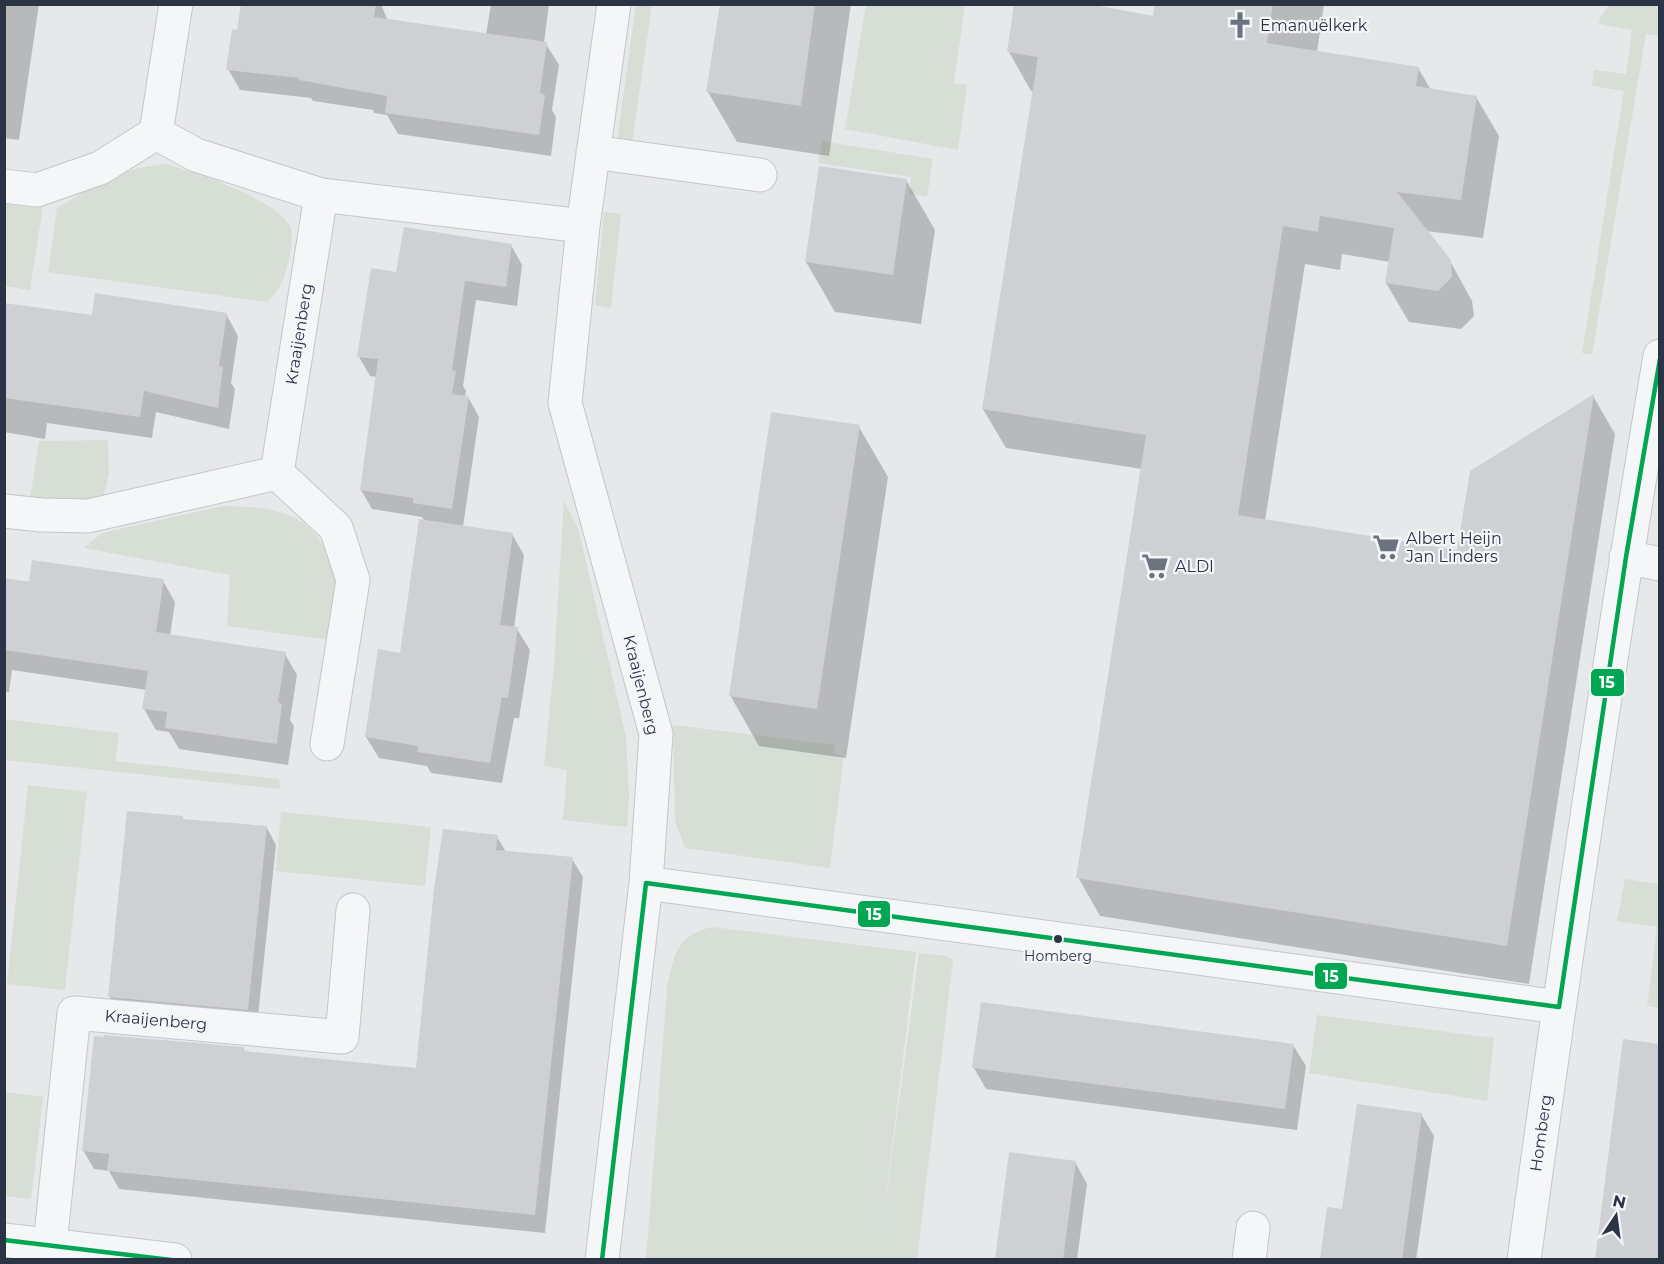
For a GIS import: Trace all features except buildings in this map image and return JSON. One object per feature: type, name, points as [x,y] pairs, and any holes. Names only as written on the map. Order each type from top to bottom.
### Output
[{"type":"street","points":[[4,186],[37,190],[100,168],[156,133],[176,4]]},
{"type":"street","name":"Kraaijenberg","points":[[602,1260],[646,883],[656,734],[565,403],[583,226],[614,4]]},
{"type":"street","points":[[156,133],[196,155],[321,195],[583,226]]},
{"type":"street","points":[[593,152],[760,175]]},
{"type":"street","name":"Kraaijenberg","points":[[277,473],[321,195]]},
{"type":"street","name":"Homberg","points":[[1524,1260],[1626,557],[1659,356]]},
{"type":"street","points":[[4,511],[41,516],[88,516],[277,473],[336,528],[354,580],[327,744]]},
{"type":"street","points":[[1626,557],[1659,564]]},
{"type":"street","points":[[646,883],[1560,1007]]},
{"type":"street","name":"Kraaijenberg","points":[[50,1245],[74,1012],[342,1037],[353,910]]},
{"type":"street","points":[[4,1240],[175,1260]]},
{"type":"shaded area","points":[[636,5],[652,5],[632,143],[617,141]]},
{"type":"shaded area","points":[[866,5],[965,5],[954,83],[967,85],[958,150],[845,129]]},
{"type":"shaded area","points":[[1609,5],[1659,5],[1660,36],[1646,34],[1592,354],[1582,353],[1624,91],[1592,86],[1594,70],[1626,74],[1632,30],[1599,24],[1600,18]]},
{"type":"shaded area","points":[[822,141],[933,159],[927,197],[909,194],[911,177],[818,163]]},
{"type":"shaded area","points":[[165,164],[214,180],[255,198],[285,219],[291,229],[292,242],[286,273],[280,287],[267,302],[48,272],[57,208],[106,179],[138,168]]},
{"type":"shaded area","points":[[4,200],[43,206],[30,290],[5,286]]},
{"type":"shaded area","points":[[604,212],[621,214],[611,308],[595,305]]},
{"type":"shaded area","points":[[108,440],[109,474],[103,497],[87,501],[30,499],[39,441]]},
{"type":"shaded area","points":[[564,501],[579,531],[626,737],[629,796],[627,827],[563,820],[567,770],[544,766],[554,665]]},
{"type":"shaded area","points":[[223,506],[257,508],[287,514],[312,530],[322,543],[336,572],[339,585],[330,640],[227,626],[230,575],[84,548],[102,533]]},
{"type":"shaded area","points":[[5,719],[119,733],[115,761],[279,779],[280,789],[5,760]]},
{"type":"shaded area","points":[[673,725],[835,745],[834,754],[844,756],[830,868],[685,848],[675,821]]},
{"type":"shaded area","points":[[28,785],[87,792],[65,990],[7,984]]},
{"type":"shaded area","points":[[281,812],[431,827],[425,886],[276,871]]},
{"type":"shaded area","points":[[1625,879],[1659,884],[1659,1008],[1647,1006],[1657,927],[1617,921]]},
{"type":"shaded area","points":[[712,927],[916,952],[882,1228],[919,953],[946,956],[953,960],[917,1259],[646,1259],[667,988],[675,957],[683,942],[690,936]]},
{"type":"shaded area","points":[[1317,1015],[1494,1038],[1487,1101],[1309,1073]]},
{"type":"shaded area","points":[[5,1092],[43,1097],[31,1199],[5,1196]]},
{"type":"transit line","name":"15","points":[[1559,1007],[1626,557],[1660,359]]},
{"type":"transit line","name":"15","points":[[646,883],[1559,1007]]},
{"type":"transit line","name":"15","points":[[602,1260],[646,883]]},
{"type":"transit line","name":"15","points":[[4,1240],[171,1260]]},
{"type":"place","name":"Emanuëlkerk","points":[[1240,25]]},
{"type":"place","name":"Albert Heijn Jan Linders","points":[[1386,547]]},
{"type":"place","name":"ALDI","points":[[1155,566]]},
{"type":"place","name":"Homberg","points":[[1058,939]]}]
